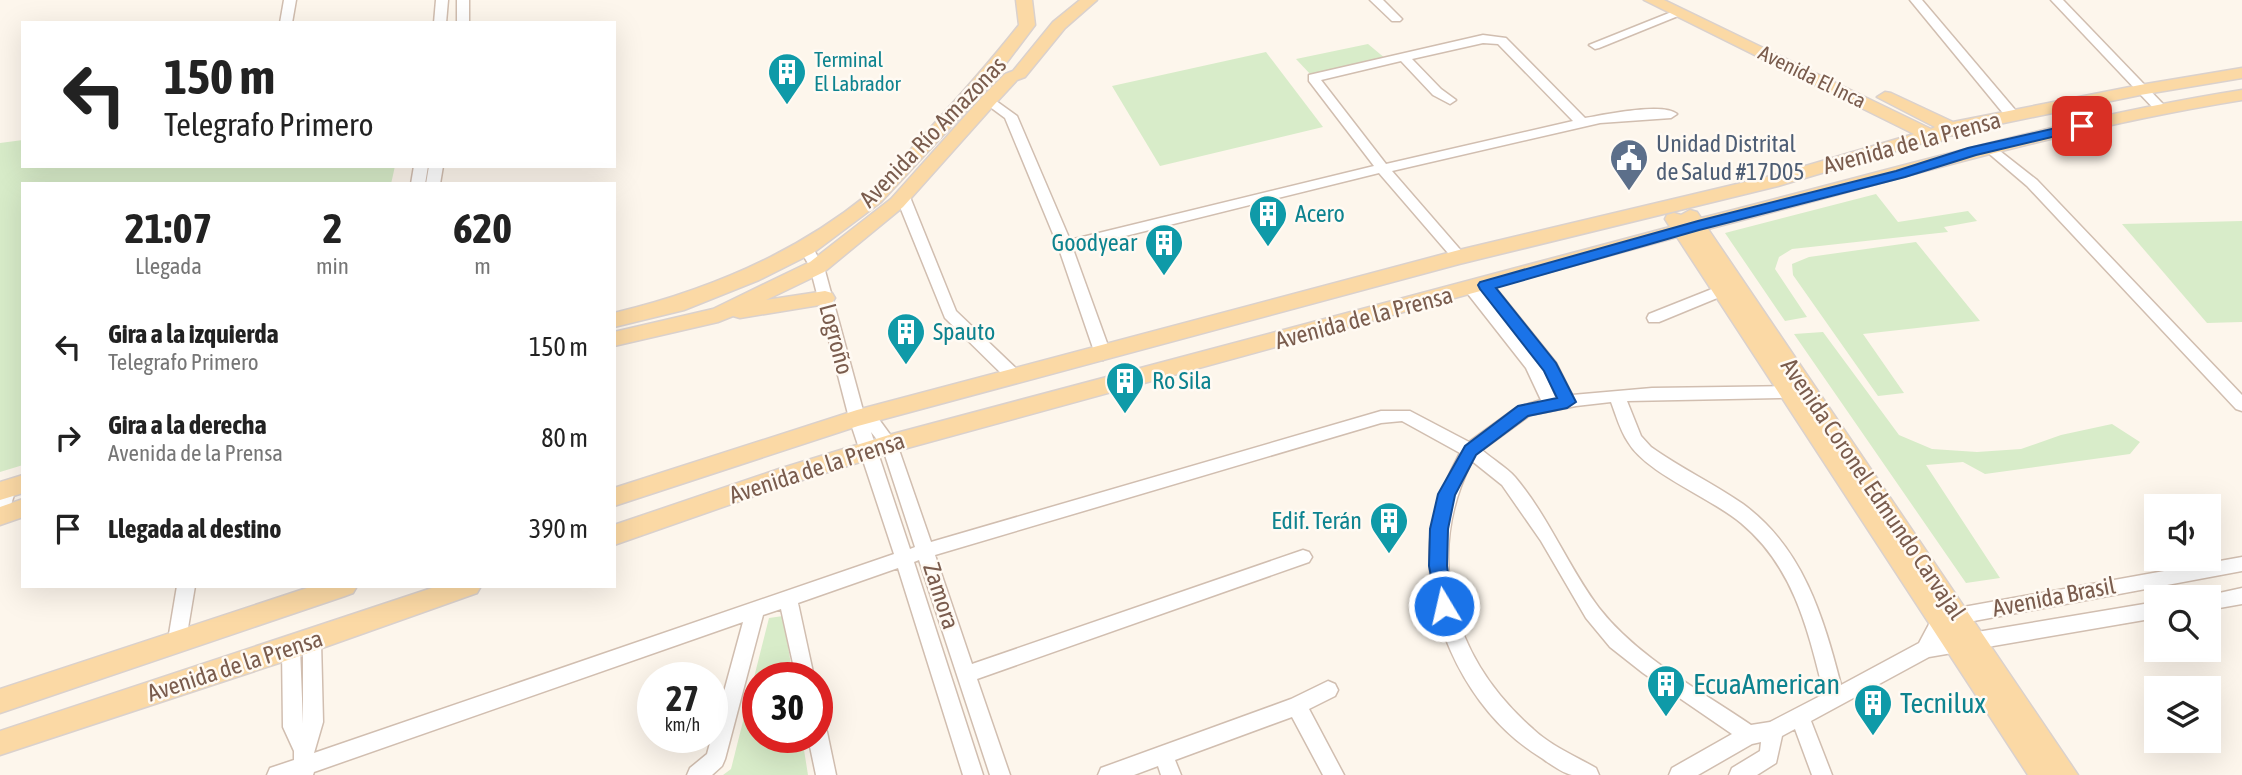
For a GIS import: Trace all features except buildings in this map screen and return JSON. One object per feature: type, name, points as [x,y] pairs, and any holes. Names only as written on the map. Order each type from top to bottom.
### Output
[{"type":"main road","name":"Avenida Río Amazonas","points":[[616,338],[718,315],[817,267],[903,197],[988,101],[1011,78],[1019,74],[1067,17],[1089,0]]},
{"type":"main road","name":"Avenida El Inca","points":[[1652,0],[1676,6],[1952,128],[1982,149]]},
{"type":"main road","name":"Avenida Río Amazonas","points":[[616,320],[677,305],[718,290],[806,248],[875,198],[968,97],[1009,38],[1015,14],[1023,2]]},
{"type":"main road","name":"Avenida El Inca","points":[[1676,6],[1930,135],[1982,149]]},
{"type":"main road","name":"Avenida de la Prensa","points":[[616,496],[1015,377],[1459,257],[1779,180],[1952,128],[2140,90],[2242,73]]},
{"type":"main road","name":"Avenida de la Prensa","points":[[616,534],[879,447],[1689,228],[1900,174],[1982,149],[2160,108],[2242,95]]},
{"type":"main road","name":"Avenida Coronel Edmundo Carvajal","points":[[1672,205],[1799,390],[1949,617],[2043,775]]},
{"type":"main road","name":"Avenida Coronel Edmundo Carvajal","points":[[1689,228],[1722,290],[1799,390]]},
{"type":"main road","points":[[718,315],[825,298]]},
{"type":"main road","points":[[0,516],[21,509]]},
{"type":"main road","name":"Avenida de la Prensa","points":[[0,701],[339,588]]},
{"type":"main road","name":"Avenida de la Prensa","points":[[0,743],[301,645],[462,588]]},
{"type":"main road","name":"Avenida Coronel Edmundo Carvajal","points":[[1965,642],[2065,775]]},
{"type":"street","points":[[286,21],[290,0]]},
{"type":"street","points":[[440,21],[442,0]]},
{"type":"street","points":[[463,0],[463,21]]},
{"type":"street","points":[[1376,0],[1396,19]]},
{"type":"street","points":[[1916,0],[2012,115]]},
{"type":"street","points":[[2057,0],[2160,108]]},
{"type":"street","points":[[1595,46],[1676,6]]},
{"type":"street","points":[[1459,257],[1382,168],[1313,78],[1483,39],[1502,41],[1583,124]]},
{"type":"street","points":[[1404,57],[1437,92],[1450,100]]},
{"type":"street","points":[[988,101],[1011,116],[1065,246],[1103,354]]},
{"type":"street","points":[[1065,246],[1382,168],[1583,124],[1652,113],[1671,114]]},
{"type":"street","points":[[1982,149],[2032,183],[2242,405]]},
{"type":"street","points":[[903,197],[950,314],[1015,377]]},
{"type":"street","name":"Logroño","points":[[806,248],[817,267],[865,420]]},
{"type":"street","points":[[1478,287],[1559,404]]},
{"type":"street","points":[[1654,318],[1722,290]]},
{"type":"street","points":[[1590,775],[1527,738],[1499,711],[1460,650],[1448,617],[1438,566],[1439,529],[1447,494],[1471,450],[1524,410],[1617,397],[1799,390]]},
{"type":"street","points":[[1617,397],[1634,439],[1645,452],[1749,519],[1780,552],[1799,580],[1813,617],[1835,699]]},
{"type":"street","points":[[277,775],[925,551],[1381,417],[1404,415],[1471,450],[1508,480],[1547,536],[1592,612],[1617,641],[1749,735]]},
{"type":"street","name":"Zamora","points":[[865,420],[925,551],[1000,775]]},
{"type":"street","name":"Zamora","points":[[879,447],[904,558],[973,775]]},
{"type":"street","points":[[0,516],[10,488]]},
{"type":"street","points":[[967,674],[1303,557]]},
{"type":"street","name":"Avenida Brasil","points":[[1949,617],[2242,564]]},
{"type":"street","points":[[177,640],[186,588]]},
{"type":"street","points":[[2221,599],[2242,596]]},
{"type":"street","points":[[788,598],[802,662]]},
{"type":"street","points":[[696,775],[715,759],[755,610]]},
{"type":"street","name":"Avenida Brasil","points":[[1679,775],[1749,735],[1773,731],[1926,649],[2144,612]]},
{"type":"street","points":[[1926,649],[1949,617]]},
{"type":"street","points":[[301,645],[293,727],[304,764]]},
{"type":"street","points":[[1108,775],[1297,706],[1328,690]]},
{"type":"street","points":[[1297,706],[1334,775]]},
{"type":"street","points":[[1800,717],[1822,775]]},
{"type":"street","points":[[1739,775],[1769,756],[1773,731]]},
{"type":"street","points":[[822,753],[827,775]]},
{"type":"street","points":[[1163,755],[1171,775]]},
{"type":"green space","points":[[1368,44],[1386,59],[1312,76],[1296,59]]},
{"type":"green space","points":[[1266,52],[1323,127],[1160,166],[1112,86]]},
{"type":"green space","points":[[21,140],[21,168],[395,168],[391,182],[21,182],[21,466],[0,472],[0,143]]},
{"type":"green space","points":[[1876,194],[1898,222],[1968,211],[1977,221],[1944,227],[1948,232],[1792,249],[1779,257],[1775,269],[1807,317],[1785,321],[1725,233]]},
{"type":"green space","points":[[2242,221],[2242,322],[2207,323],[2122,224]]},
{"type":"green space","points":[[1916,242],[1980,321],[1863,334],[1904,393],[1878,396],[1793,275],[1792,264],[1809,257]]},
{"type":"green space","points":[[1823,332],[1899,435],[1932,449],[1977,452],[2021,449],[2061,435],[2112,424],[2140,442],[2130,454],[1985,474],[1963,462],[1926,465],[2000,578],[1966,583],[1794,334]]},
{"type":"green space","points":[[783,616],[791,662],[758,662],[769,618]]},
{"type":"green space","points":[[742,725],[742,753],[805,753],[808,775],[723,775],[731,769]]},
{"type":"place","name":"Terminal El Labrador","points":[[787,106]]},
{"type":"place","name":"Unidad Distrital de Salud #17D05","points":[[1629,192]]},
{"type":"place","name":"Acero","points":[[1268,248]]},
{"type":"place","name":"Goodyear","points":[[1164,277]]},
{"type":"place","name":"Spauto","points":[[906,366]]},
{"type":"place","name":"Ro Sila","points":[[1125,415]]},
{"type":"place","name":"Edif. Terán","points":[[1389,555]]},
{"type":"place","name":"EcuaAmerican","points":[[1666,718]]},
{"type":"place","name":"Tecnilux","points":[[1873,737]]},
{"type":"route","points":[[1444,606],[1438,566],[1439,529],[1447,494],[1471,450],[1524,410],[1567,402],[1551,368],[1486,285],[1698,225],[1900,174],[1973,151],[2082,126]]}]
